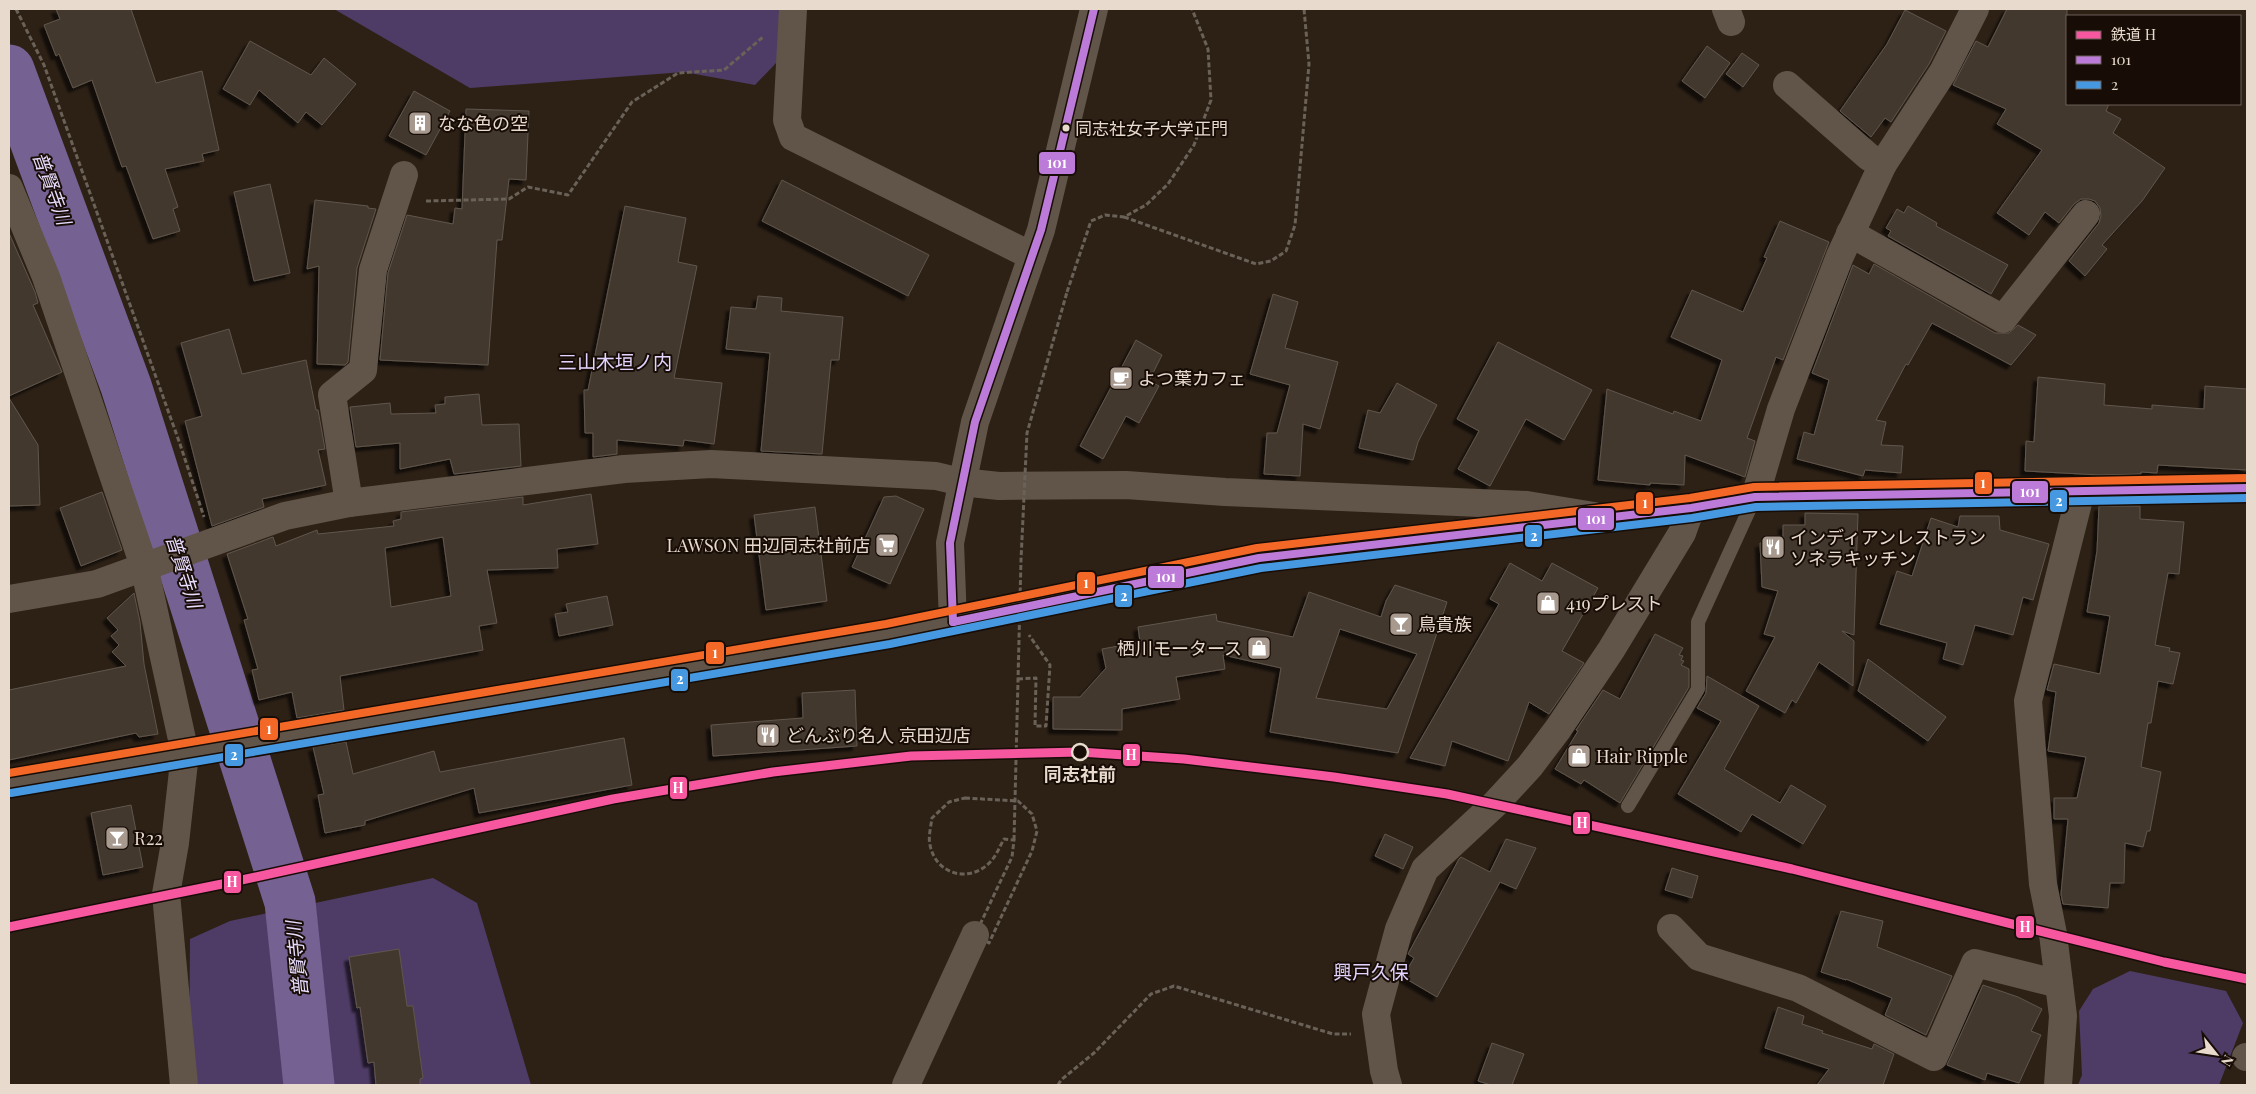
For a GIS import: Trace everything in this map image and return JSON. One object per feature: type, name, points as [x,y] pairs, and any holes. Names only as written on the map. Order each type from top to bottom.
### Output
[{"type":"street","points":[[953,622],[950,543],[961,482],[975,422],[1041,230],[1094,9]]},
{"type":"street","points":[[1755,496],[1780,409],[1828,284],[1850,233],[1884,164],[1943,72],[1975,9]]},
{"type":"street","points":[[792,17],[787,120],[793,138],[1032,256]]},
{"type":"street","points":[[1787,85],[1869,157],[1884,164]]},
{"type":"street","points":[[349,503],[332,395],[363,370],[373,270],[404,175]]},
{"type":"street","points":[[9,188],[46,277],[148,565],[192,752],[166,894],[184,1085]]},
{"type":"street","points":[[1850,233],[2003,320],[2086,214]]},
{"type":"street","points":[[9,600],[97,584],[285,516],[349,503],[624,469],[711,464],[936,476],[961,482],[999,486],[1126,485],[1235,492],[1528,505],[1600,517]]},
{"type":"street","points":[[9,783],[953,622],[1259,558],[1600,517],[1691,508],[1755,496],[2247,488]]},
{"type":"street","points":[[2058,1085],[2063,1016],[2043,884],[2028,701],[2081,491]]},
{"type":"street","points":[[1388,1085],[1384,1071],[1376,1014],[1399,930],[1425,869],[1494,804],[1530,766],[1611,650],[1682,533],[1691,508]]},
{"type":"street","points":[[1671,928],[1699,957],[1798,988],[1934,1057],[1975,963],[2059,984]]},
{"type":"street","points":[[906,1085],[975,935]]},
{"type":"lane","points":[[1628,806],[1698,689],[1698,622],[1755,496]]},
{"type":"path","points":[[16,9],[44,65],[180,444],[211,542]]},
{"type":"path","points":[[1124,217],[1146,205],[1168,184],[1194,145],[1211,100],[1208,49],[1192,9]]},
{"type":"path","points":[[1014,840],[1004,839],[992,861],[976,872],[952,874],[936,862],[929,844],[932,818],[949,802],[965,798],[1018,801],[1032,814],[1037,831],[1028,859],[989,943],[975,935],[1012,858],[1014,840],[1018,679],[1021,560],[1027,433],[1067,292],[1091,221],[1105,215],[1124,217],[1256,264],[1271,260],[1286,251],[1295,225],[1308,83],[1309,64],[1304,9]]},
{"type":"path","points":[[395,201],[509,199],[528,187],[568,195],[632,102],[678,73],[724,70],[758,38],[792,17]]},
{"type":"path","points":[[1018,679],[1036,678],[1035,726],[1046,726],[1050,665],[1029,635]]},
{"type":"path","points":[[1058,1085],[1061,1080],[1094,1053],[1151,994],[1174,986],[1333,1034],[1379,1034]]},
{"type":"shaded area","points":[[334,9],[788,9],[777,62],[755,85],[684,72],[470,88]]},
{"type":"shaded area","points":[[433,878],[477,903],[531,1085],[189,1085],[190,939],[230,921]]},
{"type":"shaded area","points":[[2130,971],[2226,991],[2243,1023],[2219,1085],[2078,1085],[2082,1075],[2079,1011],[2093,989]]},
{"type":"building","points":[[56,9],[131,9],[156,83],[202,71],[219,150],[202,154],[204,161],[165,169],[178,207],[173,209],[180,231],[153,239],[126,166],[122,167],[92,80],[73,88],[59,54],[56,56],[44,25],[60,19]]},
{"type":"building","points":[[2007,9],[2067,9],[2066,105],[2109,105],[2106,111],[2121,119],[2113,133],[2165,168],[2142,201],[2102,245],[2107,249],[2085,276],[2069,261],[2099,223],[2101,216],[2100,208],[2095,201],[2081,199],[2074,204],[2059,223],[2045,212],[2029,235],[1997,213],[2042,150],[1997,124],[2006,109],[1953,85],[1976,41],[1988,47]]},
{"type":"building","points":[[1905,10],[1946,31],[1929,64],[1891,122],[1885,118],[1871,137],[1840,111],[1887,44]]},
{"type":"building","points":[[250,41],[311,75],[324,58],[356,84],[322,125],[306,112],[298,123],[259,90],[250,105],[223,89]]},
{"type":"building","points":[[1707,46],[1730,63],[1705,98],[1682,81]]},
{"type":"building","points":[[1742,53],[1759,65],[1743,87],[1726,74]]},
{"type":"building","name":"なな色の空","points":[[414,91],[450,111],[426,155],[389,136]]},
{"type":"building","points":[[466,109],[529,111],[526,180],[509,179],[502,240],[497,240],[488,365],[380,360],[388,273],[407,215],[453,224],[455,208],[462,209]]},
{"type":"building","points":[[782,180],[929,255],[908,296],[762,221]]},
{"type":"building","points":[[270,184],[290,273],[254,281],[234,192]]},
{"type":"building","points":[[315,200],[368,206],[368,208],[376,209],[357,268],[348,362],[345,365],[317,364],[319,266],[307,269]]},
{"type":"building","points":[[625,206],[686,218],[678,262],[697,266],[674,378],[722,383],[714,444],[684,440],[683,446],[617,440],[617,454],[593,457],[593,433],[585,433],[584,390],[588,390]]},
{"type":"building","points":[[1908,206],[1937,223],[1936,226],[2008,265],[1991,294],[1888,236],[1891,231],[1886,228],[1897,209],[1904,213]]},
{"type":"building","points":[[1780,221],[1829,242],[1783,360],[1776,357],[1747,438],[1755,441],[1745,477],[1685,455],[1684,485],[1650,483],[1650,485],[1598,480],[1607,389],[1673,414],[1674,411],[1701,421],[1722,360],[1671,337],[1692,290],[1743,312],[1767,258],[1764,257]]},
{"type":"building","points":[[9,233],[35,292],[38,303],[33,305],[62,372],[9,396]]},
{"type":"building","points":[[1874,264],[1995,333],[2009,333],[2018,325],[2036,335],[2011,365],[1932,323],[1908,365],[1906,364],[1876,420],[1886,422],[1881,445],[1903,446],[1901,473],[1865,470],[1863,476],[1797,459],[1804,432],[1814,435],[1829,380],[1812,373],[1853,265],[1869,274]]},
{"type":"building","points":[[1273,294],[1298,302],[1285,348],[1338,362],[1320,429],[1303,424],[1300,476],[1264,474],[1267,433],[1277,433],[1290,385],[1250,374]]},
{"type":"building","points":[[758,296],[782,298],[781,311],[843,317],[839,360],[831,360],[822,454],[761,451],[770,353],[726,349],[731,307],[756,309]]},
{"type":"building","points":[[229,329],[242,374],[306,360],[325,449],[318,450],[326,485],[262,499],[264,507],[212,526],[185,421],[202,416],[181,343]]},
{"type":"building","points":[[1136,340],[1162,355],[1149,381],[1159,386],[1139,423],[1126,416],[1103,459],[1080,446]]},
{"type":"building","points":[[1498,342],[1592,390],[1564,440],[1526,419],[1490,486],[1458,469],[1479,431],[1457,419]]},
{"type":"building","points":[[2038,377],[2105,384],[2104,405],[2152,409],[2152,405],[2204,409],[2205,386],[2247,389],[2247,470],[2158,465],[2157,473],[2141,472],[2141,474],[2100,475],[2025,471],[2026,441],[2034,442]]},
{"type":"building","points":[[1397,383],[1437,405],[1418,442],[1413,460],[1359,448],[1368,410],[1380,413]]},
{"type":"building","points":[[479,394],[482,425],[519,424],[521,466],[454,474],[450,459],[400,469],[400,443],[356,447],[350,407],[390,403],[391,414],[436,413],[435,405],[445,404],[445,397]]},
{"type":"building","points":[[9,398],[38,445],[40,505],[9,506]]},
{"type":"building","points":[[102,492],[122,550],[81,566],[60,508]]},
{"type":"building","points":[[591,494],[598,544],[557,549],[558,568],[487,570],[497,623],[479,626],[483,650],[340,676],[344,710],[297,718],[292,692],[259,700],[252,670],[258,669],[244,620],[248,619],[227,554],[273,537],[276,546],[317,530],[318,534],[394,526],[393,521],[401,519],[401,512],[523,497],[523,505]],"holes":[[[443,537],[451,596],[391,607],[385,548]]]},
{"type":"building","points":[[896,496],[924,509],[890,584],[852,567],[884,497]]},
{"type":"building","points":[[2099,506],[2140,506],[2140,519],[2184,522],[2179,574],[2168,573],[2155,645],[2170,648],[2169,651],[2180,653],[2173,684],[2158,681],[2151,723],[2148,723],[2141,767],[2161,772],[2150,831],[2147,831],[2143,847],[2125,843],[2124,883],[2110,883],[2108,908],[2063,904],[2061,894],[2068,819],[2054,819],[2054,798],[2077,798],[2086,757],[2048,751],[2056,692],[2047,690],[2054,664],[2100,674],[2110,616],[2087,612],[2097,551]]},
{"type":"building","points":[[815,507],[827,601],[766,610],[754,515]]},
{"type":"building","points":[[1805,513],[1858,514],[1854,635],[1842,631],[1854,641],[1853,686],[1819,662],[1796,703],[1792,700],[1785,713],[1746,691],[1775,637],[1764,634],[1778,591],[1762,587],[1760,543],[1783,542],[1783,525],[1805,525]]},
{"type":"building","points":[[1960,516],[1999,516],[2000,530],[2049,544],[2033,600],[2023,597],[2013,635],[1975,625],[1963,665],[1943,659],[1947,643],[1880,624],[1897,571],[1912,576],[1931,518],[1958,527]]},
{"type":"building","points":[[1510,563],[1542,581],[1552,563],[1598,588],[1562,651],[1584,663],[1549,714],[1529,702],[1508,761],[1452,741],[1445,766],[1410,758],[1499,604],[1490,599]]},
{"type":"building","points":[[1395,585],[1447,602],[1398,753],[1270,732],[1281,668],[1223,655],[1225,669],[1176,677],[1180,699],[1122,709],[1122,730],[1053,729],[1053,697],[1080,697],[1106,668],[1102,649],[1140,642],[1138,627],[1216,614],[1217,621],[1293,637],[1309,592],[1381,617],[1386,601]],"holes":[[[1340,629],[1417,654],[1387,709],[1316,698]]]},
{"type":"building","points":[[134,593],[140,622],[144,664],[158,734],[139,737],[136,733],[9,760],[9,690],[126,666],[112,652],[119,645],[111,636],[118,630],[107,618]]},
{"type":"building","points":[[607,596],[613,625],[559,636],[555,614],[568,612],[566,604]]},
{"type":"building","points":[[1655,634],[1683,648],[1679,655],[1683,656],[1681,660],[1684,661],[1681,665],[1689,669],[1689,687],[1620,803],[1584,780],[1581,784],[1555,769],[1578,731],[1576,730],[1603,690],[1620,699]]},
{"type":"building","points":[[1868,659],[1946,717],[1928,741],[1858,691]]},
{"type":"building","points":[[1707,676],[1759,706],[1724,769],[1780,803],[1791,785],[1826,806],[1803,844],[1752,814],[1741,832],[1678,794],[1721,721],[1697,708],[1706,693]]},
{"type":"building","points":[[855,690],[857,746],[713,756],[711,725],[803,718],[802,693]]},
{"type":"building","points":[[624,738],[632,785],[479,813],[474,788],[365,821],[365,825],[325,833],[318,795],[324,794],[313,747],[346,742],[353,774],[434,751],[440,772]]},
{"type":"building","points":[[131,805],[143,867],[103,875],[91,813]]},
{"type":"building","points":[[1385,834],[1413,847],[1403,869],[1375,856]]},
{"type":"building","points":[[1506,839],[1536,848],[1516,889],[1500,882],[1437,997],[1403,977],[1414,958],[1408,954],[1459,859],[1461,857],[1490,872]]},
{"type":"building","points":[[1672,868],[1698,876],[1692,898],[1665,890]]},
{"type":"building","points":[[1841,911],[1883,921],[1877,947],[1952,976],[1926,1035],[1885,1015],[1892,998],[1846,979],[1821,972]]},
{"type":"building","points":[[399,949],[407,1006],[413,1006],[423,1078],[420,1079],[420,1085],[376,1085],[374,1062],[368,1063],[360,1007],[357,1008],[349,957]]},
{"type":"building","points":[[1983,985],[2018,997],[2042,1009],[2031,1031],[2041,1035],[2019,1083],[1987,1073],[1985,1080],[1947,1065]]},
{"type":"building","points":[[1778,1007],[1804,1016],[1802,1024],[1823,1031],[1822,1033],[1872,1049],[1874,1044],[1894,1054],[1883,1085],[1817,1085],[1829,1069],[1765,1048]]},
{"type":"building","points":[[1492,1043],[1524,1054],[1512,1085],[1491,1085],[1478,1081]]},
{"type":"waterway","name":"普賢寺川","points":[[9,70],[126,386],[290,902],[309,1085]]},
{"type":"rail line","name":"H","points":[[9,927],[237,881],[613,799],[773,772],[911,756],[1080,752],[1184,759],[1334,777],[1447,794],[1792,869],[2164,962],[2247,979]]},
{"type":"transit line","name":"101","points":[[953,622],[950,543],[975,422],[1041,230],[1094,9]]},
{"type":"transit line","name":"1","points":[[9,773],[886,624],[1257,548],[1690,498],[1754,487],[2247,478]]},
{"type":"transit line","name":"101","points":[[953,622],[1259,558],[1691,508],[1755,497],[2247,488]]},
{"type":"transit line","name":"2","points":[[11,793],[890,644],[1261,568],[1692,518],[1756,507],[2247,498]]},
{"type":"place","name":"なな色の空","points":[[420,123]]},
{"type":"place","name":"同志社女子大学正門","points":[[1066,128]]},
{"type":"place","name":"よつ葉カフェ","points":[[1121,378]]},
{"type":"place","name":"LAWSON 田辺同志社前店","points":[[887,545]]},
{"type":"place","name":"インディアンレストラン ソネラキッチン","points":[[1773,547]]},
{"type":"place","name":"419プレスト","points":[[1548,603]]},
{"type":"place","name":"鳥貴族","points":[[1401,624]]},
{"type":"place","name":"栖川モータース","points":[[1259,648]]},
{"type":"place","name":"どんぶり名人 京田辺店","points":[[768,735]]},
{"type":"place","name":"同志社前","points":[[1080,752]]},
{"type":"place","name":"Hair Ripple","points":[[1579,756]]},
{"type":"place","name":"R22","points":[[117,838]]},
{"type":"district","name":"三山木垣ノ内","points":[[615,361]]},
{"type":"district","name":"興戸久保","points":[[1371,971]]}]
